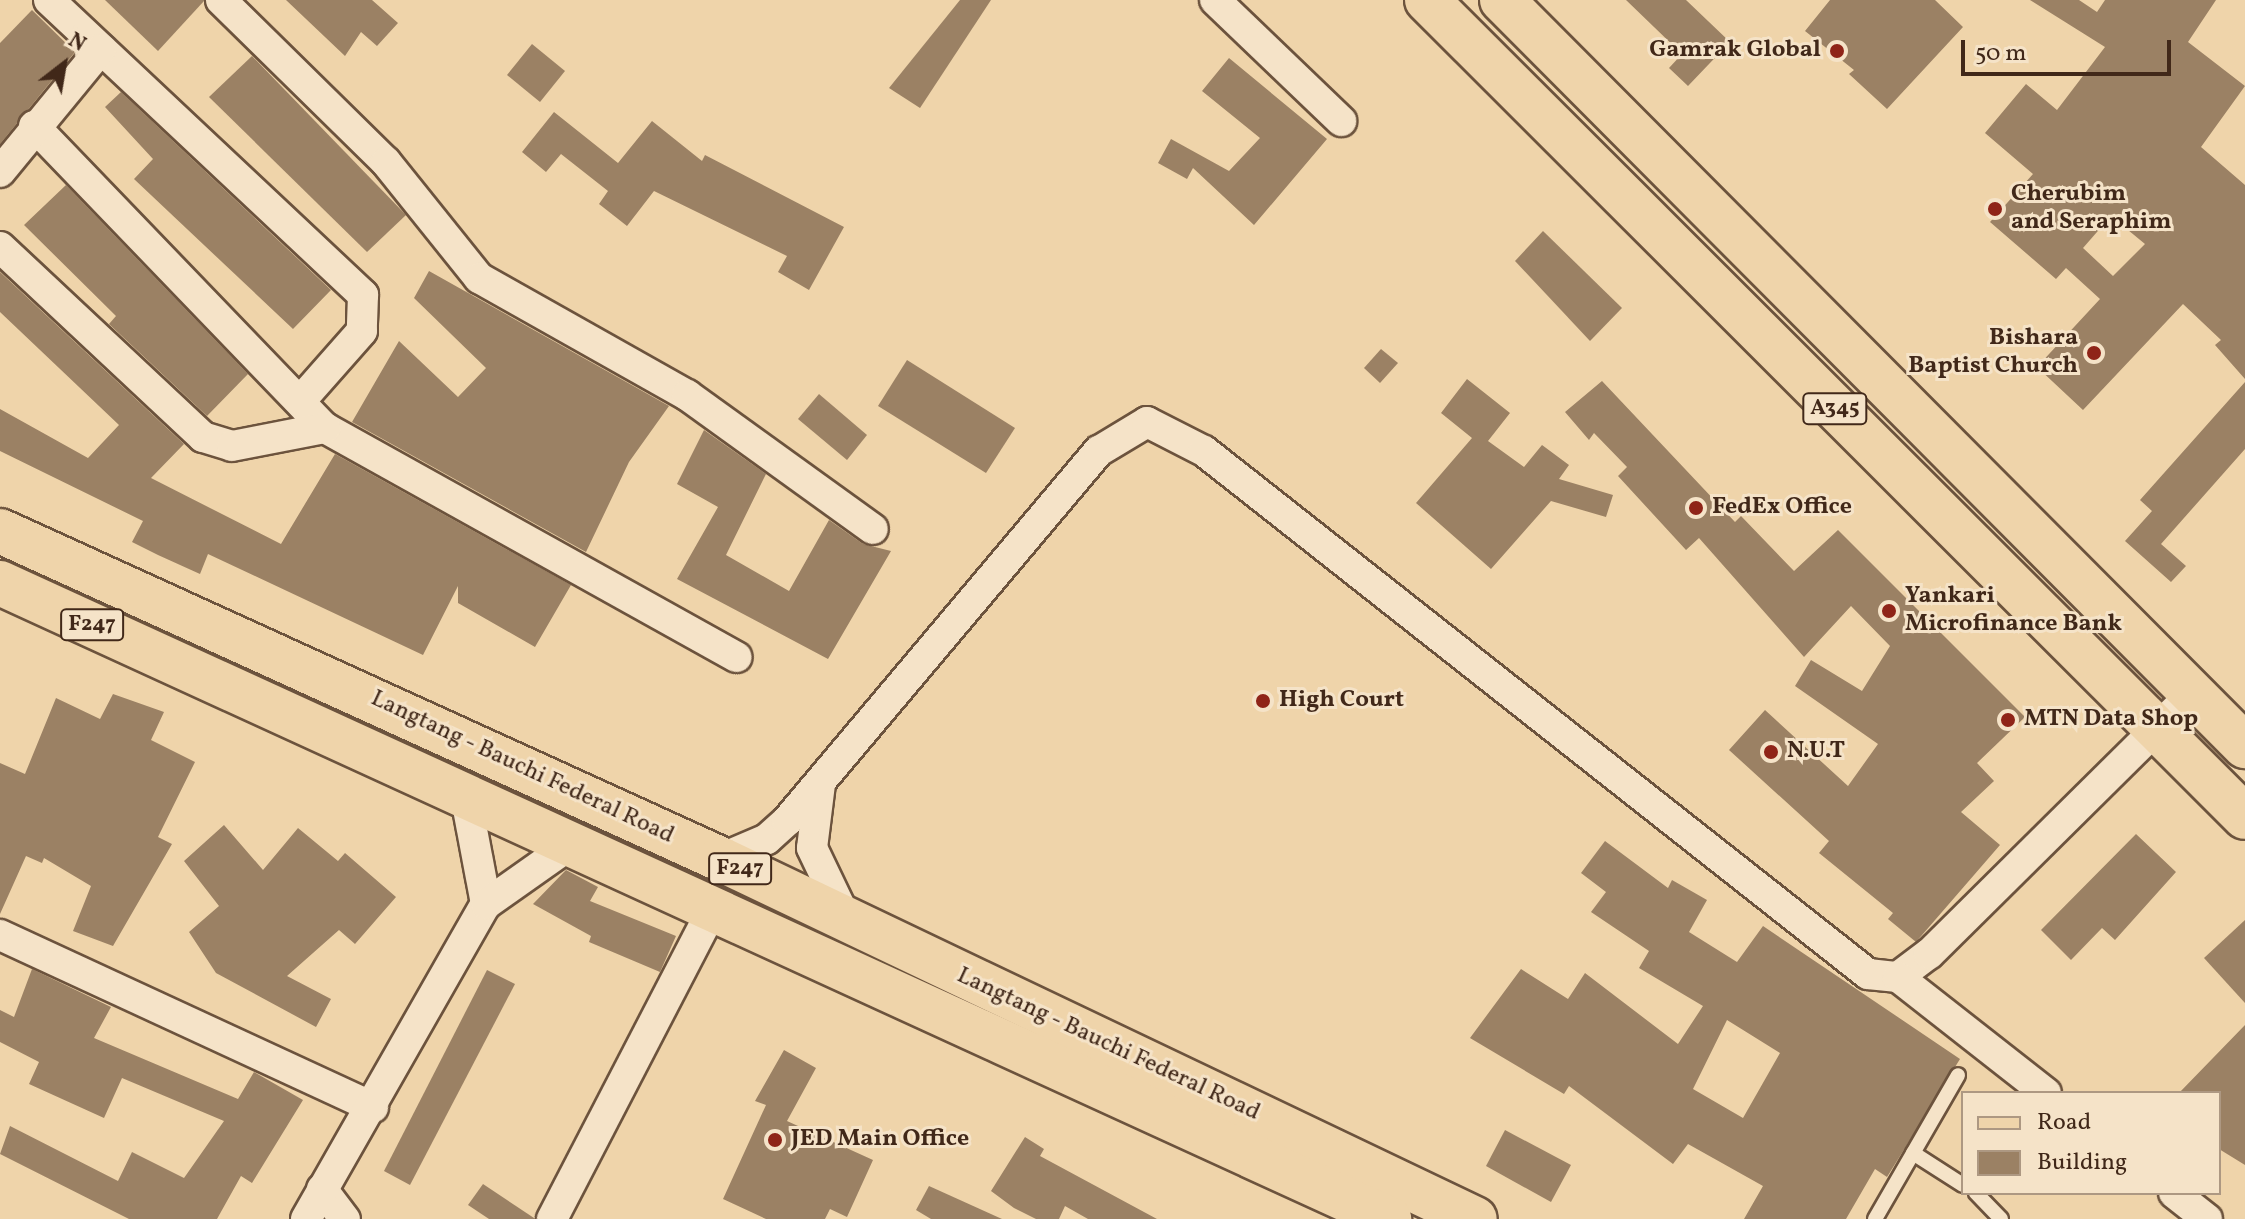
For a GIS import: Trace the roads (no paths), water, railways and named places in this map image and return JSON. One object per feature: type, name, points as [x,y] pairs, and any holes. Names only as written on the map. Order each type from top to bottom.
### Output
[{"type":"main road","name":"A345","points":[[1427,0],[2245,817]]},
{"type":"main road","points":[[1457,31],[1487,0]]},
{"type":"main road","name":"A345","points":[[1502,0],[2245,746]]},
{"type":"main road","points":[[1762,336],[1800,301]]},
{"type":"main road","points":[[1938,513],[1975,478]]},
{"type":"main road","name":"Langtang - Bauchi Federal Road","points":[[0,531],[720,859],[1475,1219]]},
{"type":"main road","name":"Langtang - Bauchi Federal Road","points":[[0,583],[1389,1219]]},
{"type":"main road","points":[[184,667],[205,622]]},
{"type":"main road","points":[[892,993],[912,952]]},
{"type":"street","points":[[49,0],[363,295],[362,331],[302,399]]},
{"type":"street","points":[[221,0],[386,162],[479,278],[687,395],[873,529]]},
{"type":"street","points":[[1215,0],[1341,121]]},
{"type":"street","points":[[0,172],[34,126],[101,49]]},
{"type":"street","points":[[34,126],[302,399],[325,428],[737,657]]},
{"type":"street","points":[[0,247],[203,437],[232,446],[325,428]]},
{"type":"street","points":[[720,859],[767,839],[820,782],[1099,451],[1147,422],[1204,451],[1837,956],[1868,974],[1898,977],[2043,1091]]},
{"type":"street","points":[[1898,977],[2192,694]]},
{"type":"street","points":[[820,782],[812,848],[846,920]]},
{"type":"street","points":[[466,798],[486,904]]},
{"type":"street","points":[[306,1219],[373,1107],[486,904],[571,844]]},
{"type":"street","points":[[552,1219],[712,910]]},
{"type":"street","points":[[0,935],[373,1107]]},
{"type":"street","points":[[322,1189],[345,1219]]},
{"type":"street","points":[[2177,1195],[2207,1219]]},
{"type":"lane","points":[[1875,1219],[1958,1075]]},
{"type":"lane","points":[[1913,1153],[1961,1184]]},
{"type":"lane","points":[[1978,1195],[2001,1219]]},
{"type":"place","name":"Gamrak Global","points":[[1837,51]]},
{"type":"place","name":"Cherubim and Seraphim","points":[[1995,209]]},
{"type":"place","name":"Bishara Baptist Church","points":[[2094,353]]},
{"type":"place","name":"FedEx Office","points":[[1696,508]]},
{"type":"place","name":"Yankari Microfinance Bank","points":[[1889,611]]},
{"type":"place","name":"High Court","points":[[1263,701]]},
{"type":"place","name":"MTN Data Shop","points":[[2008,720]]},
{"type":"place","name":"N.U.T","points":[[1771,752]]},
{"type":"place","name":"JED Main Office","points":[[775,1140]]}]
